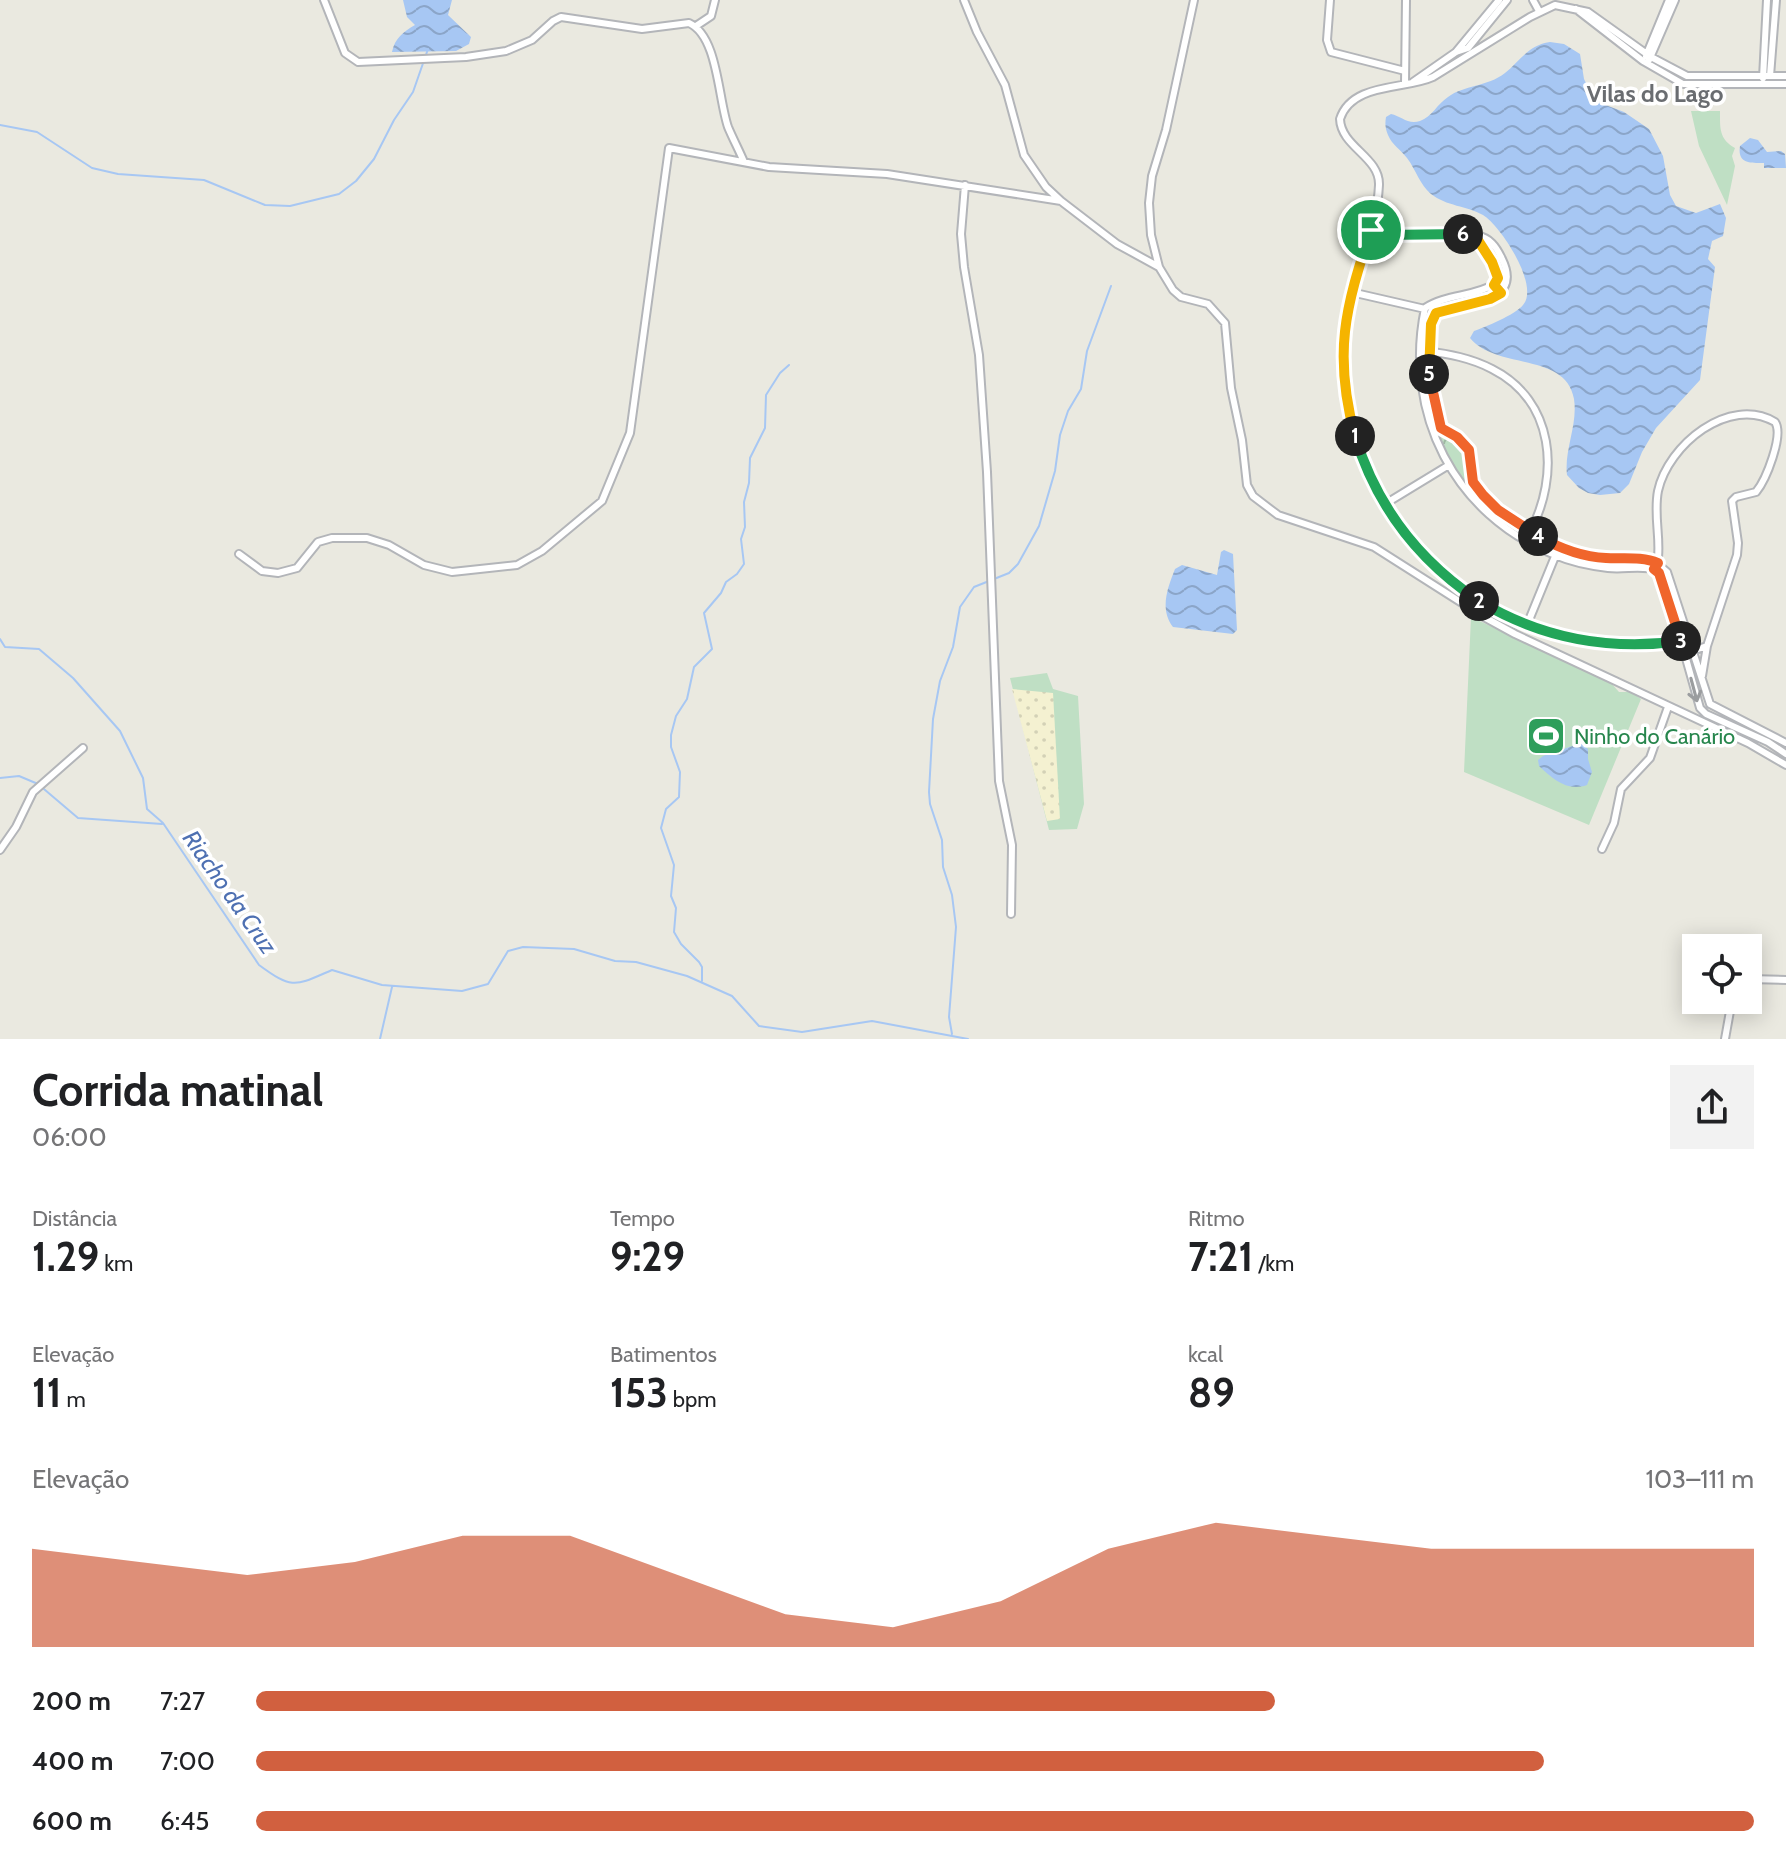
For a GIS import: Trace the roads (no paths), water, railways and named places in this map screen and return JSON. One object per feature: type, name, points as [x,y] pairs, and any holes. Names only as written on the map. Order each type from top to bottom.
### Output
[{"type":"street","points":[[324,0],[345,53],[358,62],[466,57],[506,51],[532,40],[561,17],[642,29],[678,23],[696,26],[711,16],[715,0]]},
{"type":"street","points":[[964,0],[1005,85],[1024,155],[1035,173],[1061,201],[1117,244],[1159,267]]},
{"type":"street","points":[[1194,0],[1166,130],[1152,176],[1149,203],[1151,235],[1165,280],[1181,297],[1215,309],[1225,323],[1231,388],[1247,485],[1261,504],[1278,515],[1374,547],[1494,623],[1748,743],[1786,765]]},
{"type":"street","points":[[1330,0],[1327,40],[1331,52],[1405,71]]},
{"type":"street","points":[[1406,0],[1405,71],[1409,83]]},
{"type":"street","points":[[1456,52],[1499,0]]},
{"type":"street","points":[[1409,83],[1456,52],[1468,48],[1507,0]]},
{"type":"street","points":[[1533,0],[1539,11]]},
{"type":"street","points":[[1545,0],[1584,13],[1689,85],[1786,84]]},
{"type":"street","points":[[1584,13],[1590,0]]},
{"type":"street","points":[[1647,59],[1669,0]]},
{"type":"street","points":[[1647,59],[1675,0]]},
{"type":"street","points":[[1767,0],[1770,20]]},
{"type":"street","points":[[1766,85],[1770,20],[1776,0]]},
{"type":"street","points":[[1555,5],[1539,11],[1433,77],[1385,87],[1359,98],[1345,109],[1340,119],[1343,133],[1372,165],[1379,178],[1371,230],[1351,292],[1344,326],[1349,414],[1364,463],[1385,504],[1411,541],[1448,578],[1488,606],[1527,625],[1566,637],[1620,645],[1681,641],[1702,650],[1707,646]]},
{"type":"street","points":[[696,26],[709,46],[729,127],[744,162]]},
{"type":"street","points":[[1647,59],[1687,76],[1786,76]]},
{"type":"street","points":[[239,554],[262,571],[278,573],[297,568],[318,542],[332,538],[367,538],[389,545],[424,565],[452,572],[517,565],[542,551],[602,501],[630,433],[669,148],[792,170],[887,174],[1061,201]]},
{"type":"street","points":[[965,185],[961,234],[979,355],[987,472],[999,781],[1012,845],[1011,914]]},
{"type":"street","points":[[1351,292],[1436,313],[1490,299],[1501,293],[1507,282],[1505,265],[1493,243],[1474,234],[1384,235],[1371,230]]},
{"type":"street","points":[[1425,308],[1494,285],[1498,278],[1492,262],[1474,234]]},
{"type":"street","points":[[1494,285],[1501,293]]},
{"type":"street","points":[[1425,308],[1418,365],[1422,393],[1449,465],[1465,489],[1492,517],[1526,541],[1555,555],[1608,568],[1656,566]]},
{"type":"street","points":[[1436,313],[1431,324],[1429,352],[1430,386],[1437,430]]},
{"type":"street","points":[[1419,350],[1456,356],[1495,370],[1517,387],[1534,408],[1544,431],[1549,471],[1543,504],[1530,532]]},
{"type":"street","points":[[1701,679],[1707,646],[1737,555],[1732,501],[1759,490],[1779,434],[1775,422],[1762,416],[1727,417],[1708,427],[1675,454],[1660,483],[1656,566],[1697,702],[1706,714],[1768,742],[1786,754]]},
{"type":"street","points":[[1437,430],[1457,437],[1469,450],[1473,482],[1498,510],[1530,532],[1559,547],[1588,556],[1648,560],[1667,572],[1707,698],[1714,708],[1786,743]]},
{"type":"street","points":[[1385,504],[1449,465]]},
{"type":"street","points":[[1465,489],[1473,482]]},
{"type":"street","points":[[1527,625],[1559,547]]},
{"type":"street","points":[[1602,849],[1614,823],[1621,789],[1650,758],[1668,707]]},
{"type":"street","points":[[1706,714],[1714,708]]},
{"type":"street","points":[[0,850],[16,827],[33,792],[83,748]]},
{"type":"street","points":[[1762,979],[1786,980]]},
{"type":"street","points":[[1725,1039],[1729,1014]]},
{"type":"water","points":[[403,0],[452,0],[448,15],[471,37],[469,44],[456,51],[392,52],[400,36],[415,25],[407,17]]},
{"type":"water","points":[[1550,42],[1564,44],[1580,54],[1584,79],[1595,101],[1624,112],[1649,129],[1663,156],[1670,195],[1676,206],[1696,213],[1720,204],[1726,218],[1723,236],[1712,241],[1708,259],[1715,267],[1700,380],[1656,428],[1629,484],[1620,493],[1588,493],[1567,475],[1575,409],[1568,384],[1544,367],[1496,354],[1470,338],[1474,331],[1507,317],[1523,305],[1527,296],[1523,271],[1508,243],[1491,221],[1477,212],[1443,201],[1427,190],[1407,158],[1390,139],[1386,128],[1386,117],[1391,114],[1412,122],[1420,121],[1454,93],[1498,78],[1530,50]]},
{"type":"water","points":[[1750,138],[1758,140],[1767,152],[1781,151],[1785,154],[1786,168],[1764,168],[1764,163],[1743,159],[1740,146]]},
{"type":"water","points":[[1224,550],[1233,554],[1237,630],[1233,634],[1173,627],[1166,613],[1166,605],[1175,569],[1182,565],[1217,575]]},
{"type":"water","points":[[1581,743],[1588,749],[1592,772],[1587,785],[1567,785],[1555,780],[1539,766],[1538,760],[1543,756]]},
{"type":"waterway","points":[[0,125],[37,132],[92,168],[118,174],[204,180],[265,205],[290,206],[339,194],[356,181],[374,159],[413,92],[428,49]]},
{"type":"waterway","points":[[952,1034],[949,1017],[956,927],[952,895],[943,867],[942,840],[929,792],[933,719],[940,681],[953,647],[960,607],[974,587],[1009,573],[1018,564],[1039,526],[1055,471],[1060,435],[1068,411],[1081,389],[1087,351],[1111,286]]},
{"type":"waterway","points":[[702,981],[702,967],[674,932],[676,908],[671,896],[674,865],[661,828],[666,809],[679,797],[680,772],[671,747],[671,735],[676,716],[687,699],[694,667],[712,649],[704,613],[726,582],[744,564],[741,539],[745,527],[744,502],[750,458],[765,428],[766,395],[789,365]]},
{"type":"waterway","name":"Riacho da Cruz","points":[[0,639],[5,647],[39,649],[73,678],[120,731],[143,778],[147,809],[163,823],[259,965],[287,982],[302,982],[332,970],[382,985],[462,991],[488,984],[508,951],[523,947],[574,949],[687,976],[732,996],[759,1026],[802,1032],[872,1021],[968,1039]]},
{"type":"waterway","points":[[0,778],[19,776],[38,784],[78,818],[162,824]]},
{"type":"waterway","points":[[380,1039],[392,987]]},
{"type":"place","name":"Ninho do Canário","points":[[1546,736]]},
{"type":"district","name":"Vilas do Lago","points":[[1655,93]]}]
